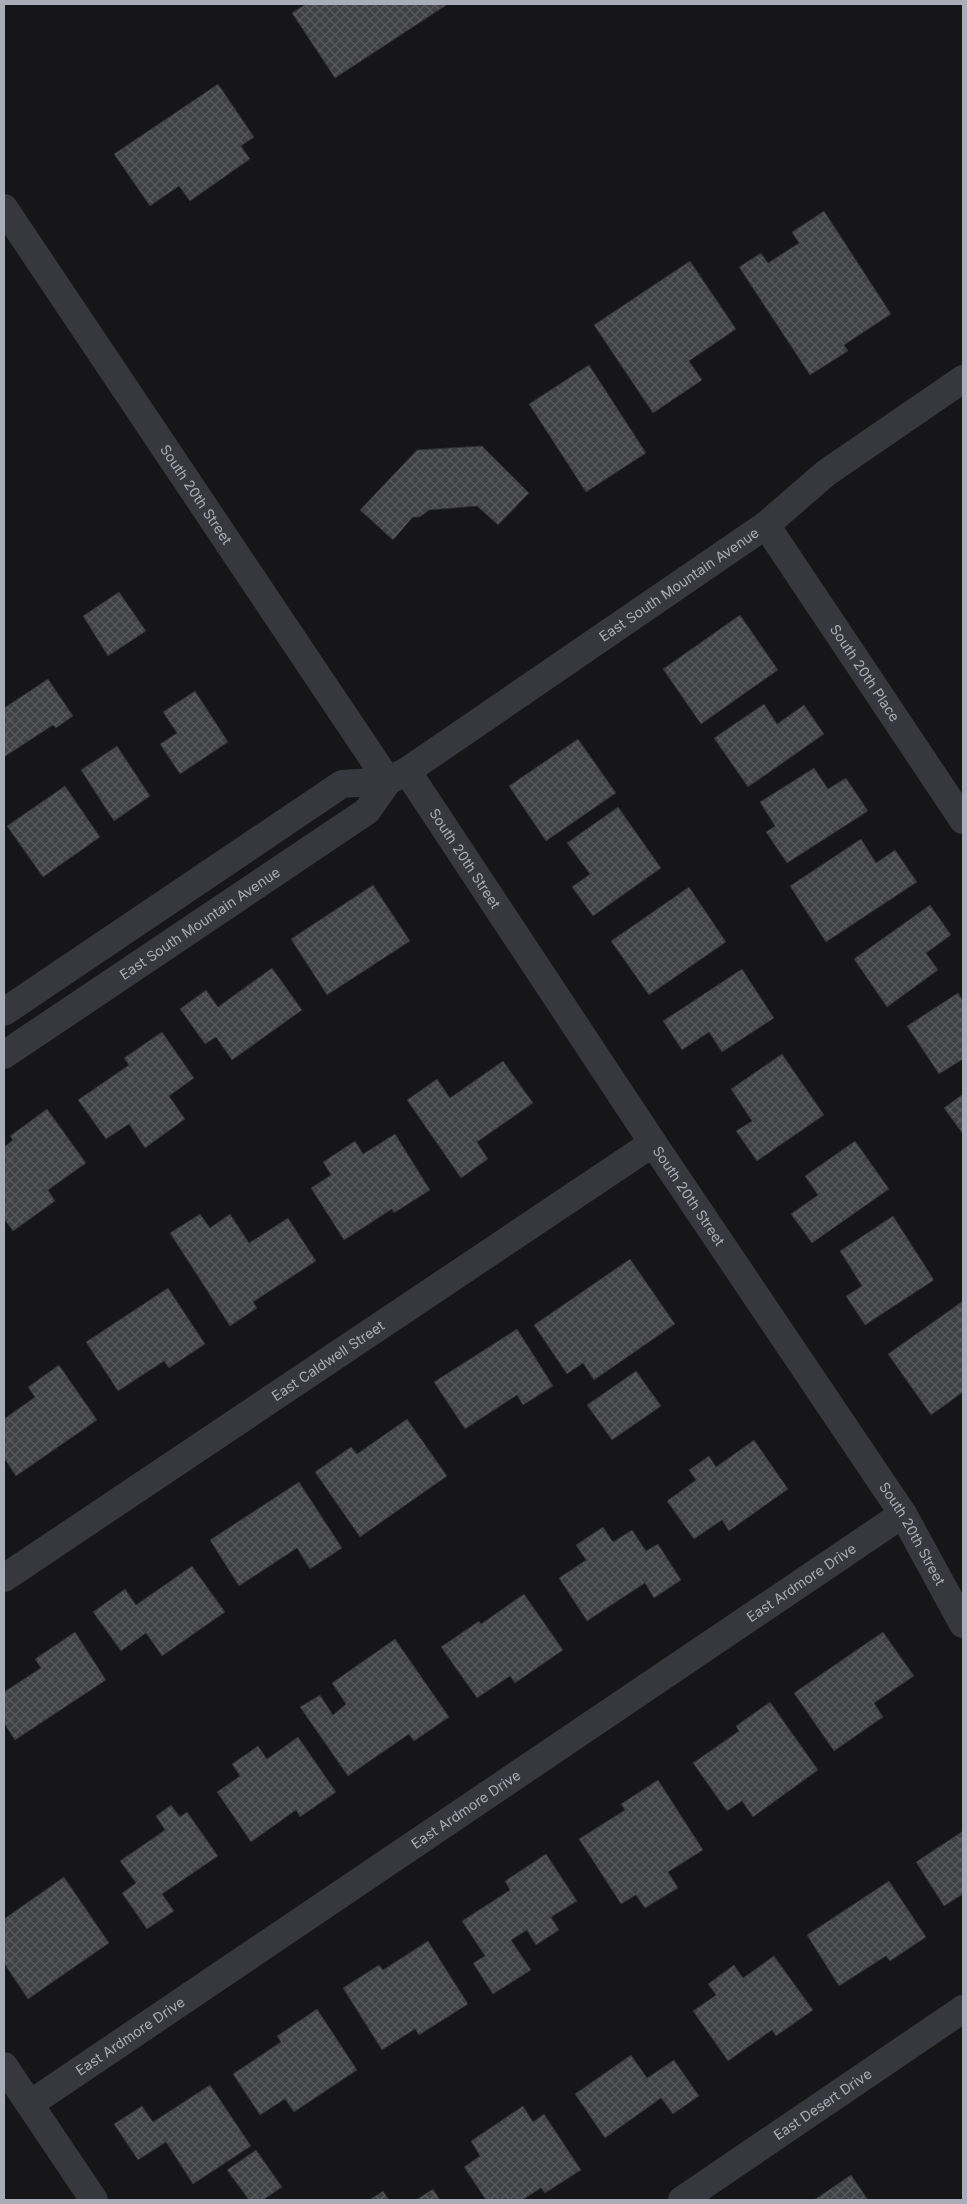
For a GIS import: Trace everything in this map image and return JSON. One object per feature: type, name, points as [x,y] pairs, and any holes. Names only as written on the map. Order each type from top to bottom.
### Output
[{"type":"street","name":"South 20th Street","points":[[4,208],[653,1143],[903,1514],[963,1624]]},
{"type":"street","name":"East South Mountain Avenue","points":[[4,1055],[367,811],[398,776],[766,525],[826,472],[963,379]]},
{"type":"street","name":"South 20th Place","points":[[766,525],[963,820]]},
{"type":"street","points":[[4,1012],[342,784],[398,776]]},
{"type":"street","name":"East Caldwell Street","points":[[4,1578],[653,1143]]},
{"type":"street","name":"East Ardmore Drive","points":[[30,2104],[903,1514]]},
{"type":"street","name":"East Desert Drive","points":[[682,2200],[712,2192],[963,2009]]},
{"type":"street","points":[[4,2066],[94,2200]]},
{"type":"building","points":[[306,4],[448,4],[335,78],[292,13]]},
{"type":"building","points":[[218,84],[254,137],[241,146],[250,159],[190,201],[179,186],[150,206],[114,154]]},
{"type":"building","points":[[824,211],[891,314],[844,345],[848,351],[810,375],[739,267],[761,253],[768,263],[799,243],[792,232]]},
{"type":"building","points":[[690,261],[736,329],[689,361],[702,380],[653,413],[594,325]]},
{"type":"building","points":[[589,365],[646,453],[586,492],[529,404]]},
{"type":"building","points":[[482,446],[529,493],[498,525],[477,506],[429,510],[420,517],[413,517],[393,540],[360,510],[417,450]]},
{"type":"building","points":[[119,592],[146,631],[108,656],[83,616]]},
{"type":"building","points":[[740,615],[778,670],[701,724],[663,669]]},
{"type":"building","points":[[48,679],[73,716],[56,728],[53,725],[4,757],[4,708]]},
{"type":"building","points":[[195,691],[228,742],[180,774],[160,744],[177,733],[163,712]]},
{"type":"building","points":[[764,704],[777,724],[804,705],[824,734],[748,787],[714,738]]},
{"type":"building","points":[[578,739],[616,793],[546,841],[509,786]]},
{"type":"building","points":[[117,746],[150,796],[114,821],[81,770]]},
{"type":"building","points":[[814,768],[828,789],[846,778],[868,811],[787,863],[766,832],[775,826],[760,802]]},
{"type":"building","points":[[65,786],[100,837],[43,877],[7,826]]},
{"type":"building","points":[[618,807],[661,868],[593,916],[572,887],[590,874],[567,843]]},
{"type":"building","points":[[861,839],[876,863],[895,850],[917,882],[826,942],[790,886]]},
{"type":"building","points":[[373,885],[410,941],[327,995],[291,939]]},
{"type":"building","points":[[689,887],[726,942],[649,995],[611,941]]},
{"type":"building","points":[[930,905],[951,935],[926,953],[938,970],[887,1007],[854,959]]},
{"type":"building","points":[[272,968],[302,1010],[232,1060],[216,1037],[205,1044],[180,1009],[206,990],[218,1007]]},
{"type":"building","points":[[742,969],[774,1018],[722,1052],[709,1032],[682,1050],[663,1021]]},
{"type":"building","points":[[958,993],[963,1001],[963,1059],[939,1074],[907,1026]]},
{"type":"building","points":[[162,1032],[194,1078],[169,1096],[185,1119],[145,1148],[129,1124],[106,1139],[78,1100],[129,1065],[124,1058]]},
{"type":"building","points":[[782,1054],[824,1115],[757,1161],[736,1131],[752,1121],[731,1089]]},
{"type":"building","points":[[503,1061],[533,1103],[477,1142],[488,1159],[461,1178],[407,1100],[437,1079],[450,1098]]},
{"type":"building","points":[[963,1094],[963,1134],[944,1108]]},
{"type":"building","points":[[47,1109],[86,1163],[48,1190],[55,1201],[13,1231],[4,1219],[4,1147],[13,1140],[10,1136]]},
{"type":"building","points":[[395,1134],[430,1190],[394,1213],[392,1209],[344,1240],[311,1188],[331,1175],[323,1162],[355,1141],[363,1154]]},
{"type":"building","points":[[855,1141],[889,1189],[812,1243],[791,1214],[818,1195],[805,1176]]},
{"type":"building","points":[[200,1214],[210,1228],[230,1214],[249,1243],[288,1218],[316,1261],[253,1302],[257,1308],[230,1326],[170,1233]]},
{"type":"building","points":[[893,1216],[934,1280],[865,1325],[846,1296],[862,1286],[840,1251]]},
{"type":"building","points":[[630,1259],[675,1324],[594,1380],[583,1363],[567,1374],[534,1325]]},
{"type":"building","points":[[168,1288],[205,1344],[169,1368],[164,1361],[118,1391],[86,1342]]},
{"type":"building","points":[[963,1301],[963,1392],[931,1415],[888,1354]]},
{"type":"building","points":[[517,1329],[553,1386],[523,1405],[517,1395],[465,1429],[434,1382]]},
{"type":"building","points":[[59,1365],[97,1420],[16,1476],[4,1458],[4,1419],[35,1397],[28,1387]]},
{"type":"building","points":[[636,1371],[661,1406],[612,1440],[587,1405]]},
{"type":"building","points":[[407,1419],[447,1476],[360,1537],[315,1472],[351,1447],[357,1454]]},
{"type":"building","points":[[754,1440],[788,1489],[729,1531],[722,1520],[694,1539],[667,1501],[696,1480],[689,1470],[709,1456],[716,1467]]},
{"type":"building","points":[[299,1482],[342,1548],[310,1569],[297,1548],[239,1586],[210,1540]]},
{"type":"building","points":[[603,1527],[613,1542],[632,1530],[646,1551],[658,1544],[681,1580],[654,1598],[645,1583],[587,1621],[559,1578],[586,1560],[576,1545]]},
{"type":"building","points":[[192,1566],[225,1612],[162,1656],[146,1633],[121,1651],[93,1612],[125,1589],[136,1605]]},
{"type":"building","points":[[524,1594],[563,1650],[515,1683],[510,1676],[477,1698],[441,1647],[479,1621],[481,1624]]},
{"type":"building","points":[[75,1632],[106,1680],[15,1740],[4,1723],[4,1692],[41,1668],[35,1659]]},
{"type":"building","points":[[883,1632],[914,1676],[874,1703],[883,1717],[834,1751],[794,1693]]},
{"type":"building","points":[[395,1639],[449,1717],[414,1741],[409,1734],[348,1776],[300,1707],[320,1695],[333,1715],[346,1704],[332,1683]]},
{"type":"building","points":[[770,1702],[818,1770],[753,1817],[742,1801],[727,1811],[693,1763],[739,1731],[736,1726]]},
{"type":"building","points":[[298,1737],[336,1792],[300,1817],[296,1810],[251,1842],[217,1792],[240,1776],[232,1764],[258,1746],[267,1759]]},
{"type":"building","points":[[658,1780],[703,1850],[668,1872],[678,1888],[645,1908],[636,1895],[621,1904],[579,1839],[625,1810],[621,1804]]},
{"type":"building","points":[[171,1805],[180,1817],[187,1812],[218,1856],[162,1894],[174,1911],[147,1929],[122,1893],[136,1883],[120,1861],[165,1830],[156,1816]]},
{"type":"building","points":[[963,1831],[963,1894],[944,1906],[916,1862]]},
{"type":"building","points":[[546,1854],[577,1901],[551,1917],[559,1930],[536,1945],[527,1930],[511,1940],[531,1970],[493,1994],[473,1963],[485,1956],[462,1921],[510,1890],[505,1881]]},
{"type":"building","points":[[64,1877],[109,1943],[28,1999],[4,1963],[4,1919]]},
{"type":"building","points":[[889,1881],[926,1937],[890,1961],[886,1956],[839,1986],[807,1935]]},
{"type":"building","points":[[428,1941],[468,2004],[419,2035],[415,2029],[382,2050],[343,1988],[379,1965],[383,1970]]},
{"type":"building","points":[[774,1956],[813,2010],[776,2036],[772,2030],[728,2061],[693,2011],[716,1995],[708,1984],[734,1965],[743,1978]]},
{"type":"building","points":[[317,2009],[357,2070],[294,2112],[285,2099],[260,2115],[233,2074],[281,2042],[277,2036]]},
{"type":"building","points":[[631,2055],[647,2078],[674,2060],[699,2096],[673,2114],[661,2098],[605,2138],[575,2094]]},
{"type":"building","points":[[210,2085],[251,2146],[193,2184],[166,2142],[138,2160],[114,2124],[142,2106],[153,2122]]},
{"type":"building","points":[[523,2106],[533,2122],[544,2114],[581,2170],[545,2193],[541,2188],[522,2200],[486,2200],[464,2167],[480,2156],[471,2141]]},
{"type":"building","points":[[256,2150],[282,2187],[263,2200],[249,2200],[227,2170]]},
{"type":"building","points":[[851,2175],[868,2200],[814,2200]]},
{"type":"building","points":[[433,2189],[440,2200],[416,2200]]},
{"type":"building","points":[[383,2191],[389,2200],[369,2200]]}]
